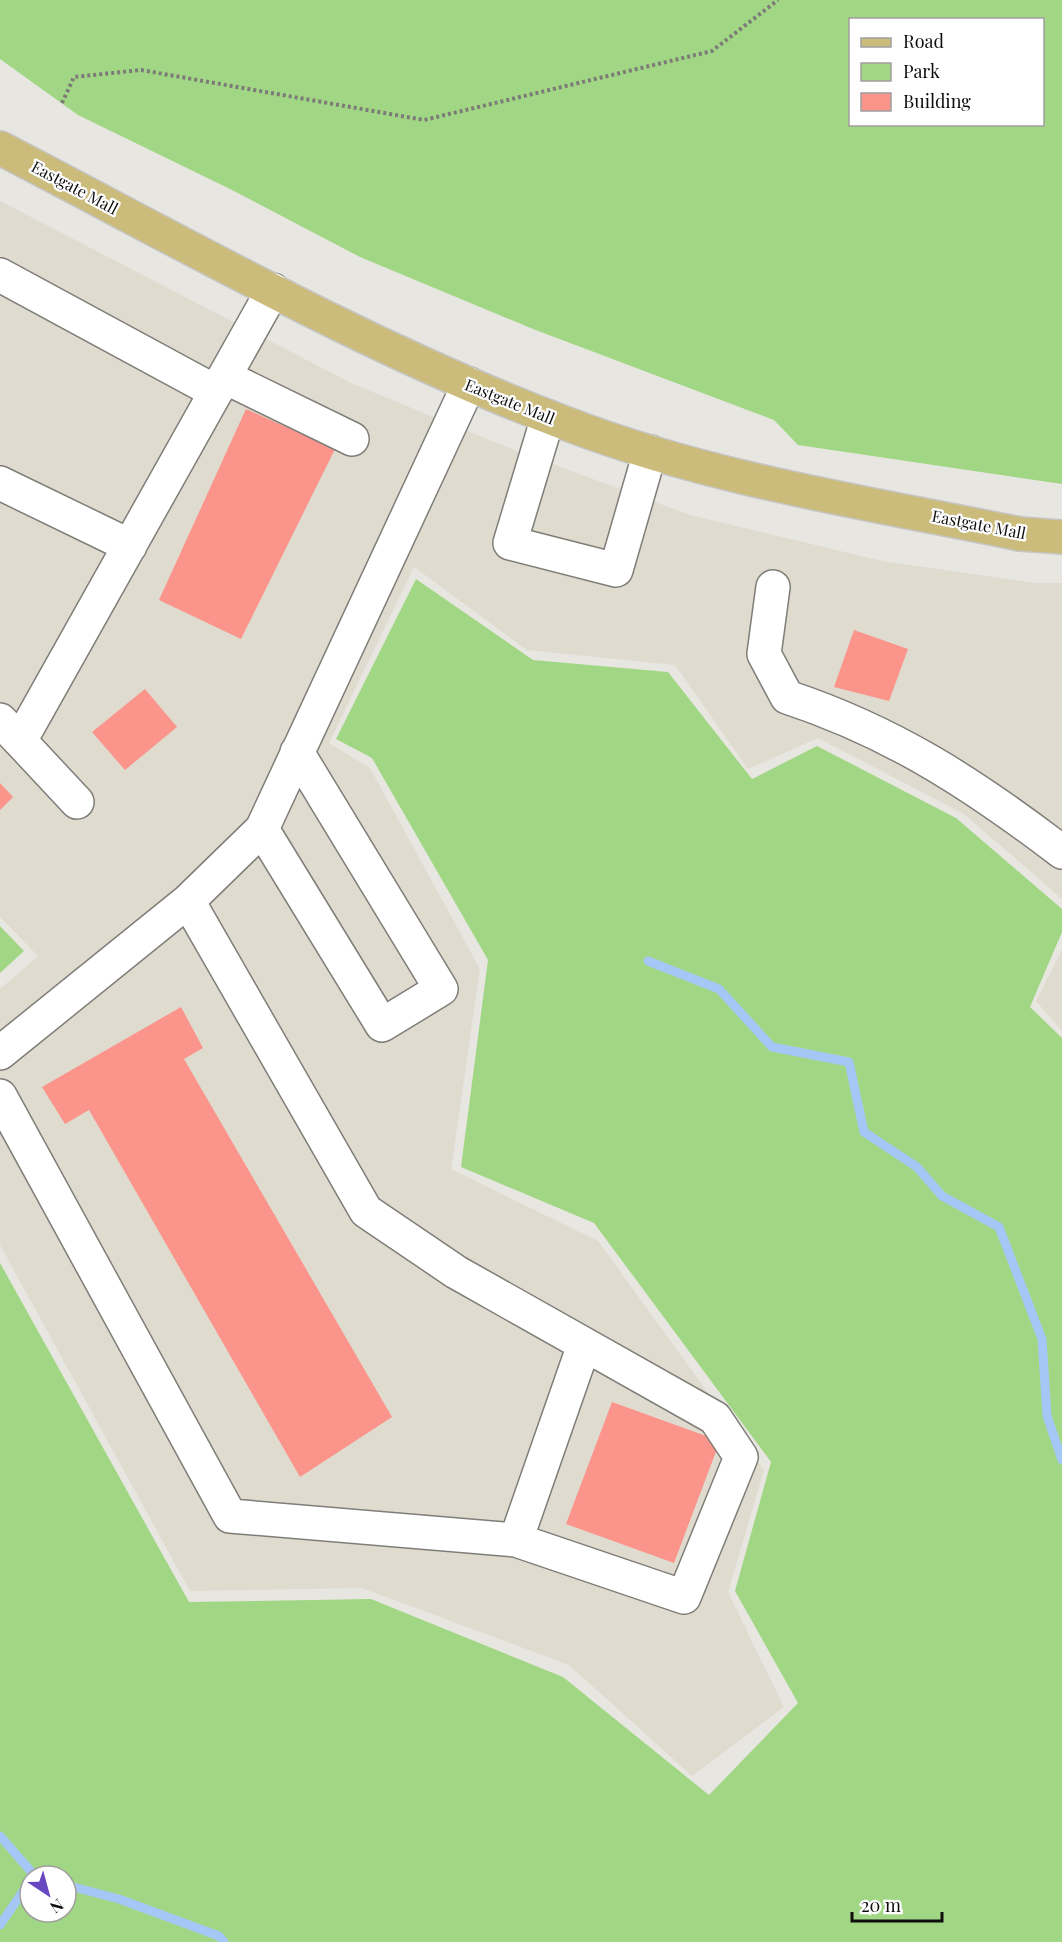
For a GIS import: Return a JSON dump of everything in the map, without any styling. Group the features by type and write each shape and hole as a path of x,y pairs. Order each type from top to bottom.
{"main road":[{"name":"Eastgate Mall","path":"0,148 394,353 548,417 696,467 1020,534 1062,537"}],"lane":[{"path":"0,275 220,384 352,439"},
{"path":"77,802 10,731 130,546 273,290"},
{"path":"0,1053 188,901 262,829 469,384"},
{"path":"548,417 510,543 616,570 650,452"},
{"path":"0,483 130,546"},
{"path":"772,587 764,654 787,697 838,714 911,749 1002,807 1062,852"},
{"path":"262,829 382,1025 441,988 297,752"},
{"path":"0,1096 230,1516 516,1540 684,1597 741,1456 715,1418 456,1272 366,1210 188,901"},
{"path":"516,1540 584,1345"}],"path":[{"path":"62,103 74,77 141,70 424,120 712,51 777,0"}],"shaded area":[{"path":"0,201 353,384 512,449 690,515 882,561 1035,583 1062,583 1062,899 964,814 818,738 748,769 675,665 527,650 414,567 329,743 370,768 480,969 451,1169 598,1241 764,1470 728,1592 784,1707 692,1776 569,1665 362,1588 190,1591 0,1245 0,989 38,956 0,917"},
{"path":"1062,950 1062,1031 1036,1001"}],"green space":[{"path":"0,0 1062,0 1062,484 798,445 774,420 533,329 360,257 232,190 78,115 0,59"},
{"path":"416,579 533,660 668,672 752,779 817,746 956,818 1062,909 1062,932 1030,1007 1062,1038 1062,1942 0,1942 0,1263 189,1602 371,1599 563,1677 709,1795 798,1703 735,1591 771,1462 594,1223 461,1167 488,960 372,758 336,739"},
{"path":"0,926 24,951 0,973"}],"building":[{"path":"246,409 335,449 241,639 159,600"},
{"path":"854,630 908,649 889,701 834,687"},
{"path":"145,689 177,727 125,770 92,732"},
{"path":"0,783 13,797 0,810"},
{"path":"181,1007 203,1048 184,1059 392,1417 300,1477 89,1110 65,1124 42,1087"},
{"path":"612,1402 720,1441 674,1563 566,1524"}],"waterway":[{"path":"648,961 719,989 772,1047 849,1062 864,1132 917,1167 942,1196 999,1227 1042,1339 1047,1416 1062,1460"},
{"path":"0,1836 24,1864"},
{"path":"78,1888 119,1899 219,1936 224,1942"},
{"path":"0,1925 18,1899"}]}
